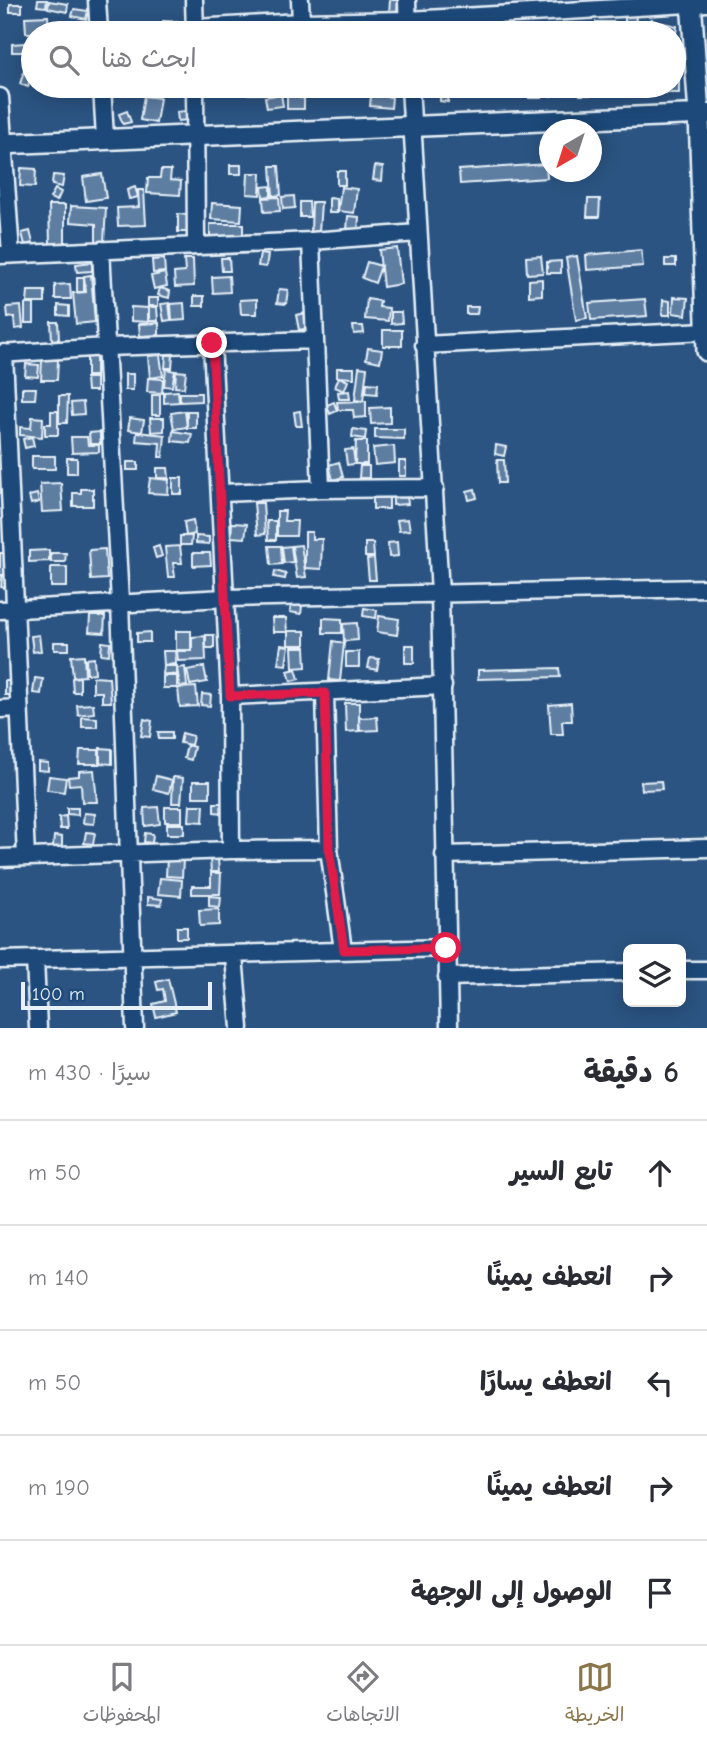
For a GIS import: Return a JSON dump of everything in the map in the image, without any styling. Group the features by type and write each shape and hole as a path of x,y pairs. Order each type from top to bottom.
{"street":[{"path":"97,0 98,21"},
{"path":"194,0 195,21"},
{"path":"300,0 301,21"},
{"path":"407,0 408,21"},
{"path":"477,21 696,2 703,114 707,351"},
{"path":"0,97 6,254 311,241 418,233"},
{"path":"103,98 105,138"},
{"path":"195,98 196,245"},
{"path":"411,98 440,593 449,1028"},
{"path":"2,144 703,114"},
{"path":"311,241 321,489"},
{"path":"101,250 120,602 135,1028"},
{"path":"424,345 706,331"},
{"path":"26,858 19,708 8,609 2,353 315,340"},
{"path":"212,343 230,696 230,850"},
{"path":"221,493 435,488"},
{"path":"8,609 225,598 707,589"},
{"path":"230,696 443,686"},
{"path":"325,693 329,849 344,950"},
{"path":"0,709 19,708"},
{"path":"444,855 707,848"},
{"path":"0,858 329,849"},
{"path":"0,960 234,956 446,948"},
{"path":"234,956 240,1028"},
{"path":"35,959 38,1028"},
{"path":"686,970 707,970"},
{"path":"447,976 623,972"}],"building":[{"path":"38,0 47,0 46,7 37,6"},
{"path":"390,0 398,0 397,13 389,13"},
{"path":"49,1 68,4 67,12 48,8"},
{"path":"10,4 22,4 22,12 10,12"},
{"path":"74,9 88,11 86,19 72,16"},
{"path":"625,11 636,12 636,21 625,21"},
{"path":"48,16 48,21 25,21 25,17"},
{"path":"21,43 21,52 12,52 12,44"},
{"path":"144,98 160,98 156,123 140,120"},
{"path":"265,98 282,98 283,106 267,108"},
{"path":"287,98 304,98 304,109 287,109"},
{"path":"371,98 392,98 391,108 370,106"},
{"path":"196,110 197,119 178,121 177,112"},
{"path":"127,111 131,122 123,124 119,114"},
{"path":"539,164 539,179 460,184 459,170"},
{"path":"230,165 241,165 241,174 230,174"},
{"path":"271,166 279,166 281,195 273,196"},
{"path":"375,166 383,167 382,181 373,180"},
{"path":"21,168 36,169 35,187 20,186"},
{"path":"161,170 171,170 170,180 181,181 180,195 147,193 148,178 160,178"},
{"path":"337,171 345,171 345,185 337,185"},
{"path":"248,173 261,173 260,195 247,194"},
{"path":"102,174 106,198 86,201 83,177"},
{"path":"53,175 64,176 62,187 52,185"},
{"path":"271,186 271,196 263,197 262,187"},
{"path":"135,187 138,197 129,199 127,190"},
{"path":"341,187 357,189 354,213 338,211"},
{"path":"55,189 61,192 57,201 50,198"},
{"path":"138,190 144,190 146,225 118,226 117,208 139,207"},
{"path":"294,196 295,208 283,209 282,197"},
{"path":"279,197 280,211 264,212 263,198"},
{"path":"329,198 337,199 337,213 329,213"},
{"path":"588,199 600,199 599,217 587,217"},
{"path":"300,202 309,202 310,217 300,217"},
{"path":"312,202 321,202 319,232 311,232"},
{"path":"212,203 242,205 241,221 211,219"},
{"path":"49,205 65,205 65,243 50,244"},
{"path":"71,206 106,208 104,242 96,241 96,224 70,222"},
{"path":"178,214 188,215 187,232 178,232"},
{"path":"348,216 359,217 358,231 347,230"},
{"path":"210,224 243,224 243,236 210,237"},
{"path":"30,231 33,243 25,245 22,233"},
{"path":"397,248 401,284 383,287 379,250"},
{"path":"641,250 643,266 587,270 586,255"},
{"path":"260,254 268,255 266,267 258,266"},
{"path":"541,256 543,273 527,274 526,257"},
{"path":"577,256 587,318 576,320 566,258"},
{"path":"221,258 229,258 230,271 222,271"},
{"path":"164,259 165,272 153,273 152,260"},
{"path":"184,259 193,259 194,286 175,287 174,273 185,272"},
{"path":"665,259 676,259 676,266 665,266"},
{"path":"561,261 561,273 547,273 547,262"},
{"path":"92,262 92,271 77,272 76,264"},
{"path":"367,262 381,266 375,283 362,278"},
{"path":"165,273 167,286 154,289 151,276"},
{"path":"91,275 95,322 76,324 73,293 86,292 84,276"},
{"path":"229,276 230,292 213,293 212,277"},
{"path":"77,277 84,277 84,292 77,292"},
{"path":"542,279 542,295 529,296 529,280"},
{"path":"70,284 71,299 55,299 55,285"},
{"path":"160,288 170,291 169,298 158,295"},
{"path":"279,289 288,290 286,304 277,303"},
{"path":"28,291 45,291 45,303 27,303"},
{"path":"194,296 204,296 204,306 194,306"},
{"path":"674,297 688,298 686,315 673,313"},
{"path":"148,298 158,298 158,306 148,306"},
{"path":"257,299 257,314 241,314 240,300"},
{"path":"367,299 380,301 379,307 389,308 388,321 365,319"},
{"path":"645,299 647,316 591,320 589,303"},
{"path":"663,300 670,301 670,315 662,315"},
{"path":"169,303 171,320 164,321 161,304"},
{"path":"184,303 185,320 172,321 171,304"},
{"path":"25,304 34,304 34,323 25,323"},
{"path":"58,305 69,306 69,316 58,315"},
{"path":"21,306 23,328 15,329 14,317 8,318 7,307"},
{"path":"131,307 148,308 148,322 131,321"},
{"path":"149,307 157,307 158,321 149,321"},
{"path":"466,307 478,307 477,314 466,314"},
{"path":"391,312 401,312 402,323 391,324"},
{"path":"306,313 309,328 299,330 296,315"},
{"path":"51,322 58,322 59,339 52,340"},
{"path":"159,323 159,335 140,336 139,324"},
{"path":"353,326 363,326 364,333 354,334"},
{"path":"383,330 402,330 402,346 383,346"},
{"path":"368,348 382,350 380,362 366,359"},
{"path":"160,355 163,376 150,378 148,356"},
{"path":"166,355 173,355 172,368 165,368"},
{"path":"87,357 96,357 96,376 87,376"},
{"path":"42,360 58,360 57,380 41,380"},
{"path":"26,364 39,365 38,377 25,376"},
{"path":"359,367 367,368 363,401 355,400"},
{"path":"337,368 354,368 354,378 337,377"},
{"path":"166,369 175,371 172,387 164,386"},
{"path":"176,371 186,372 184,388 175,387"},
{"path":"125,374 133,374 133,390 125,390"},
{"path":"339,377 348,381 344,391 335,387"},
{"path":"86,378 96,378 96,391 87,391"},
{"path":"148,378 163,379 162,393 147,392"},
{"path":"367,383 378,384 377,394 366,393"},
{"path":"22,388 36,388 35,399 22,399"},
{"path":"178,391 179,402 164,403 164,392"},
{"path":"349,391 350,399 339,399 338,392"},
{"path":"180,393 201,393 201,401 180,402"},
{"path":"152,395 160,395 160,415 152,415"},
{"path":"59,396 68,396 67,423 59,423"},
{"path":"366,401 366,417 354,418 353,410 338,410 337,402"},
{"path":"83,402 84,414 72,415 71,403"},
{"path":"334,402 337,411 330,414 327,405"},
{"path":"390,407 390,423 371,424 370,408"},
{"path":"51,411 58,411 58,435 45,435 45,424 51,424"},
{"path":"185,411 187,427 174,429 171,413"},
{"path":"187,411 196,411 196,428 187,428"},
{"path":"300,411 302,426 296,426 294,412"},
{"path":"32,417 43,418 42,437 20,435 20,427 31,428"},
{"path":"130,418 144,420 142,432 128,430"},
{"path":"150,418 164,418 164,431 151,432"},
{"path":"353,429 366,431 365,439 352,437"},
{"path":"375,429 404,429 404,439 375,438"},
{"path":"173,431 192,434 190,443 172,441"},
{"path":"100,432 100,444 90,444 89,433"},
{"path":"137,432 165,435 163,457 159,457 160,443 136,441"},
{"path":"32,437 34,446 25,448 23,439"},
{"path":"71,437 87,437 88,445 99,445 99,452 72,453"},
{"path":"356,441 367,441 367,464 355,464"},
{"path":"496,445 506,447 504,456 495,454"},
{"path":"394,446 395,463 375,465 373,448"},
{"path":"353,449 355,464 347,465 345,450"},
{"path":"32,456 55,456 55,469 32,469"},
{"path":"67,458 77,458 77,473 67,473"},
{"path":"497,460 504,460 505,483 498,483"},
{"path":"399,461 406,461 406,476 399,476"},
{"path":"127,462 138,462 138,470 127,470"},
{"path":"339,462 343,477 333,480 329,465"},
{"path":"360,466 369,466 369,478 359,478"},
{"path":"157,468 168,468 169,478 157,478"},
{"path":"150,478 169,480 168,494 148,493"},
{"path":"173,478 182,478 182,494 173,494"},
{"path":"61,483 63,511 42,512 40,484"},
{"path":"81,489 93,489 93,506 73,506 73,493 81,493"},
{"path":"475,489 477,498 469,500 467,491"},
{"path":"373,493 389,493 389,509 373,509"},
{"path":"37,494 39,502 31,504 29,496"},
{"path":"407,495 408,504 393,505 393,496"},
{"path":"254,503 263,503 265,534 257,535"},
{"path":"277,511 285,511 284,521 297,521 296,536 277,536"},
{"path":"408,519 410,530 399,531 397,520"},
{"path":"193,520 195,534 186,536 184,522"},
{"path":"267,521 276,521 276,540 268,540"},
{"path":"232,523 247,524 245,538 231,537"},
{"path":"305,532 312,532 312,539 322,539 321,569 305,568"},
{"path":"180,536 192,536 191,545 180,545"},
{"path":"196,536 209,537 209,544 196,543"},
{"path":"397,542 398,556 389,557 388,543"},
{"path":"365,543 373,543 374,557 365,557"},
{"path":"301,545 306,577 297,578 292,546"},
{"path":"159,546 162,556 156,558 153,548"},
{"path":"180,546 182,563 173,563 175,577 168,577 165,547"},
{"path":"269,546 281,546 282,564 271,565"},
{"path":"291,546 293,562 284,563 282,547"},
{"path":"105,549 107,579 91,580 89,550"},
{"path":"49,550 49,561 29,562 29,551"},
{"path":"0,553 9,553 9,575 0,575"},
{"path":"51,553 66,553 65,562 51,562"},
{"path":"193,553 210,553 211,565 193,566"},
{"path":"374,558 376,580 369,580 367,559"},
{"path":"51,567 67,567 67,587 51,587"},
{"path":"275,571 286,574 285,579 274,577"},
{"path":"2,576 11,577 9,589 1,587"},
{"path":"291,604 302,606 301,614 290,612"},
{"path":"364,608 377,610 376,618 363,616"},
{"path":"90,616 105,616 104,633 89,632"},
{"path":"379,616 399,619 397,635 377,632"},
{"path":"272,618 286,618 287,632 273,632"},
{"path":"323,618 342,619 342,633 323,633"},
{"path":"357,623 358,640 344,641 343,624"},
{"path":"176,631 191,631 191,650 176,650"},
{"path":"288,631 305,631 305,645 288,645"},
{"path":"150,632 150,642 137,642 137,633"},
{"path":"39,635 41,651 33,652 31,636"},
{"path":"206,635 214,635 214,648 206,648"},
{"path":"205,636 206,660 178,661 177,651 192,651 192,637"},
{"path":"333,641 344,643 340,681 329,680"},
{"path":"54,642 69,642 69,650 54,650"},
{"path":"102,642 110,643 109,655 101,654"},
{"path":"281,645 289,646 286,665 278,664"},
{"path":"405,645 414,645 414,663 405,663"},
{"path":"292,647 305,647 306,667 293,668"},
{"path":"163,651 175,651 176,664 164,665"},
{"path":"346,652 359,652 359,667 346,667"},
{"path":"84,655 85,676 73,677 71,656"},
{"path":"94,658 95,673 87,674 86,659"},
{"path":"370,658 379,659 377,670 368,668"},
{"path":"164,666 177,666 177,675 163,674"},
{"path":"185,667 187,686 180,687 177,668"},
{"path":"204,667 207,682 190,685 187,670"},
{"path":"559,668 560,677 478,679 478,670"},
{"path":"296,669 299,679 291,681 288,671"},
{"path":"163,676 177,676 177,688 163,688"},
{"path":"80,677 80,692 73,692 72,678"},
{"path":"93,677 109,678 111,702 102,702 102,692 93,692"},
{"path":"35,678 43,679 41,694 33,693"},
{"path":"5,681 15,681 15,695 5,695"},
{"path":"196,687 198,706 180,707 178,688"},
{"path":"202,694 211,695 210,706 201,705"},
{"path":"345,703 359,703 359,731 346,732"},
{"path":"571,703 572,721 562,721 563,734 551,734 549,705"},
{"path":"93,704 94,713 78,715 77,705"},
{"path":"82,717 97,718 97,727 82,727"},
{"path":"377,717 378,730 360,731 359,718"},
{"path":"144,719 152,721 150,737 141,736"},
{"path":"158,732 172,732 172,739 159,739"},
{"path":"182,733 193,736 191,745 180,743"},
{"path":"187,745 194,747 191,760 184,758"},
{"path":"100,748 112,749 112,764 100,763"},
{"path":"80,750 99,750 99,764 79,764"},
{"path":"38,762 48,763 48,771 38,770"},
{"path":"94,770 97,802 82,802 81,784 69,785 68,777 79,776 79,771"},
{"path":"49,776 66,778 64,792 47,790"},
{"path":"156,776 172,780 169,793 153,789"},
{"path":"173,777 183,778 181,803 172,803"},
{"path":"193,781 210,781 210,797 193,797"},
{"path":"661,781 662,789 642,790 641,782"},
{"path":"214,803 223,803 223,813 214,812"},
{"path":"190,805 204,805 203,822 189,821"},
{"path":"158,807 160,824 145,826 144,808"},
{"path":"165,807 182,807 182,822 165,822"},
{"path":"67,808 78,808 78,815 67,814"},
{"path":"84,813 95,814 94,824 83,823"},
{"path":"66,816 67,829 60,829 59,817"},
{"path":"167,824 184,824 184,834 167,834"},
{"path":"86,832 95,833 93,844 84,843"},
{"path":"145,833 153,834 152,843 144,842"},
{"path":"54,836 62,837 62,848 53,847"},
{"path":"167,858 183,860 182,877 166,876"},
{"path":"210,859 218,859 219,872 211,872"},
{"path":"211,873 221,873 220,894 192,894 192,886 211,886"},
{"path":"160,878 182,880 181,896 158,894"},
{"path":"209,896 221,897 220,907 209,906"},
{"path":"148,897 162,899 161,905 148,904"},
{"path":"219,909 219,925 200,926 199,910"},
{"path":"177,927 187,927 187,938 177,938"},
{"path":"168,979 176,1012 156,1017 153,1004 165,1001 163,989 158,990 156,982"}],"route":[{"path":"212,343 230,696 325,693 329,849 344,950 446,948"}]}
